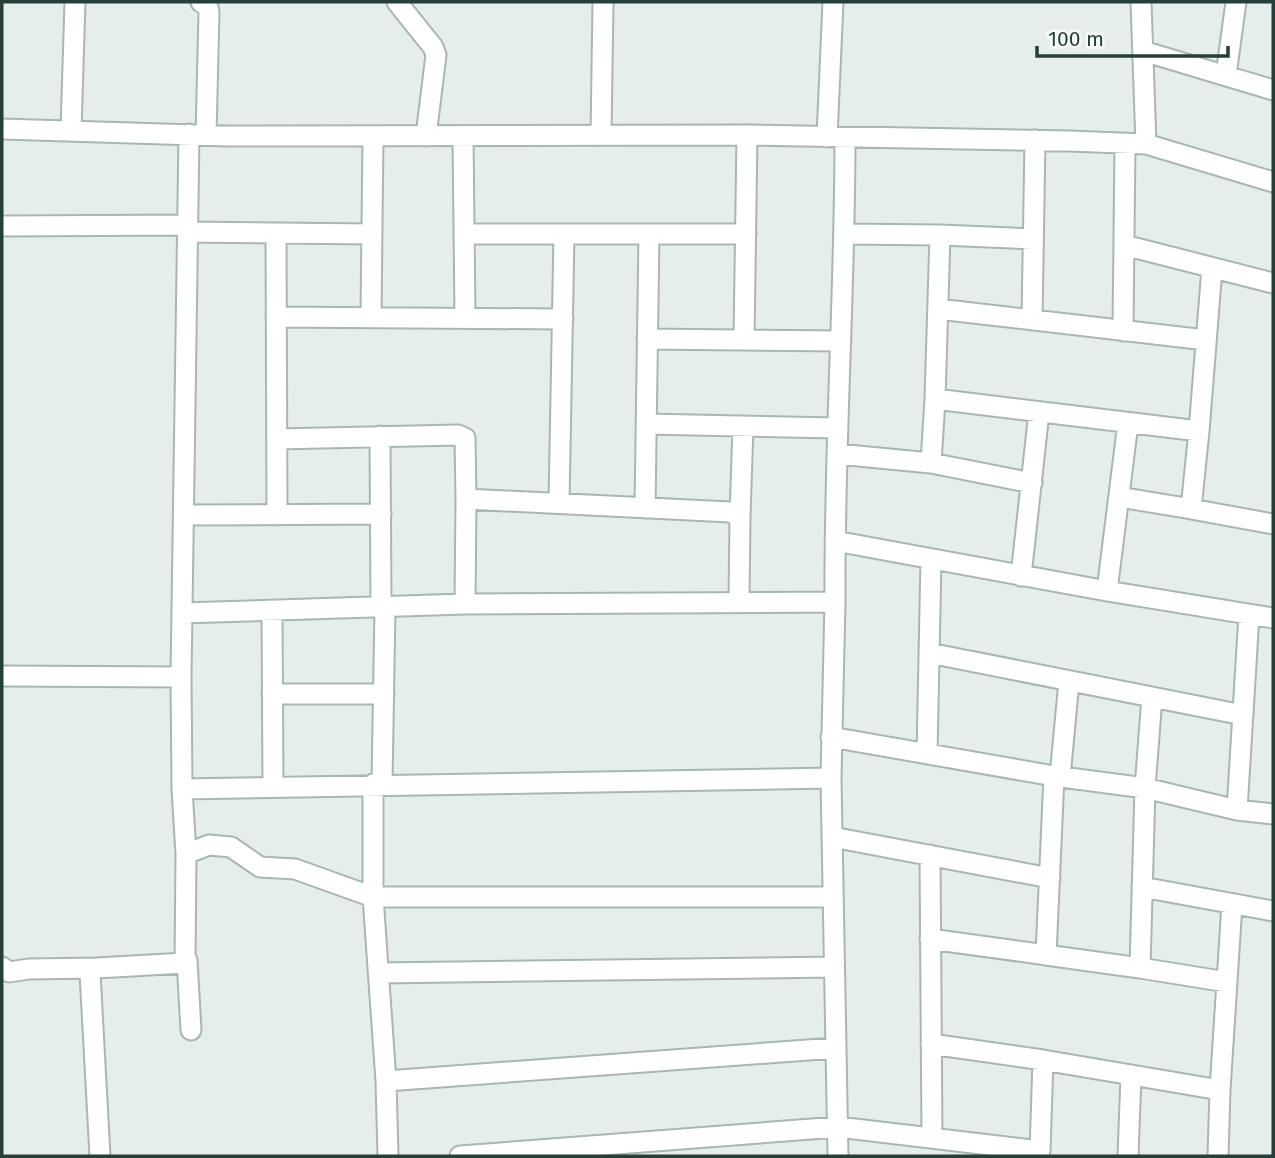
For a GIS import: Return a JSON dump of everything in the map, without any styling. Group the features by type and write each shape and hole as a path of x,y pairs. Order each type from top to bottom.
{"street":[{"path":"71,130 75,2"},
{"path":"191,1030 182,789 181,677 188,229 209,12 208,7 201,2"},
{"path":"397,2 433,47 436,55 426,136"},
{"path":"601,135 603,2"},
{"path":"834,2 836,138 845,234 831,737 838,1156"},
{"path":"1141,2 1146,144"},
{"path":"1226,75 1236,2"},
{"path":"1143,51 1273,90"},
{"path":"2,129 198,135 747,135 1146,144 1273,182"},
{"path":"744,340 747,135"},
{"path":"372,317 373,136"},
{"path":"463,136 465,317"},
{"path":"1032,320 1035,140"},
{"path":"1123,331 1125,144"},
{"path":"2,226 372,234"},
{"path":"276,233 277,515"},
{"path":"464,234 746,234"},
{"path":"559,503 564,234"},
{"path":"645,508 649,234"},
{"path":"845,234 1033,239"},
{"path":"931,463 940,235"},
{"path":"1124,245 1273,283"},
{"path":"1192,509 1212,268"},
{"path":"938,309 1206,340"},
{"path":"276,317 563,318"},
{"path":"647,339 841,341"},
{"path":"935,399 1199,431"},
{"path":"1021,576 1039,412"},
{"path":"1107,591 1128,423"},
{"path":"646,424 838,428"},
{"path":"738,602 743,426"},
{"path":"276,439 458,435 465,438 465,604"},
{"path":"380,436 384,694 373,897 380,1026 386,1081 388,1156"},
{"path":"837,454 931,463 1032,483"},
{"path":"1119,497 1273,524"},
{"path":"466,499 730,512 740,517"},
{"path":"184,515 381,514"},
{"path":"835,541 1021,576 1273,618"},
{"path":"927,754 931,559"},
{"path":"182,613 465,604 835,602"},
{"path":"272,611 273,786"},
{"path":"1237,810 1249,615"},
{"path":"929,653 1243,715"},
{"path":"2,676 181,677"},
{"path":"1047,955 1057,776 1069,681"},
{"path":"272,694 384,694"},
{"path":"1140,968 1145,788 1152,696"},
{"path":"831,737 1057,776 1145,788 1237,810 1273,814"},
{"path":"182,789 831,778"},
{"path":"832,837 1050,877"},
{"path":"186,854 209,845 231,847 260,867 295,869 373,897 833,897"},
{"path":"930,855 932,1138"},
{"path":"1142,887 1273,911"},
{"path":"1218,1156 1232,904"},
{"path":"930,939 1227,982"},
{"path":"2,967 9,972 29,969 181,965 187,960"},
{"path":"379,973 834,967"},
{"path":"96,968 89,977 100,1156"},
{"path":"932,1044 1220,1090"},
{"path":"386,1081 835,1048"},
{"path":"460,1156 838,1127 1040,1154 1043,1060"},
{"path":"1128,1156 1130,1076"}]}
